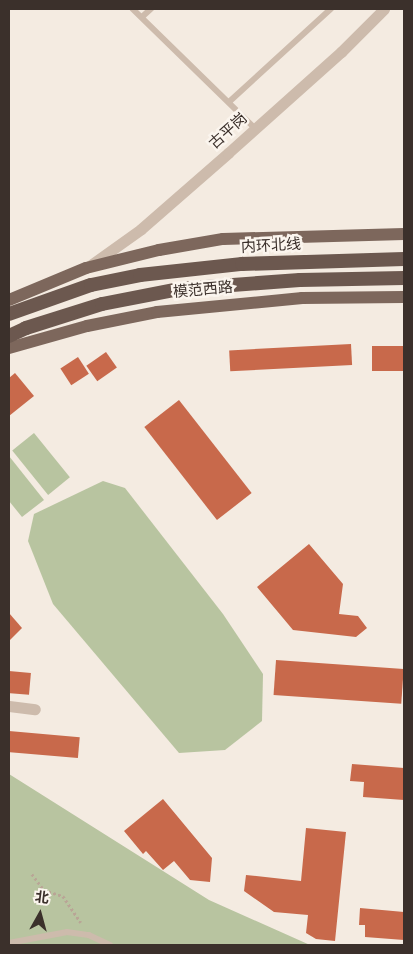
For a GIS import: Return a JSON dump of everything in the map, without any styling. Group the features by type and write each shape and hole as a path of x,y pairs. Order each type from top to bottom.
{"highway":[{"name":"内环北线","path":"9,314 91,285 140,275 242,264 404,259"},
{"path":"9,336 102,304 179,289 300,280 404,278"}],"main road":[{"path":"9,300 86,268 159,250 224,239 404,234"},
{"name":"模范西路","path":"9,348 87,326 157,312 302,298 404,297"}],"street":[{"name":"古平岗","path":"86,268 141,229 256,129 341,52 384,9"},
{"path":"9,706 34,709"}],"lane":[{"path":"133,9 256,129"},
{"path":"142,17 151,9"},
{"path":"229,102 330,9"},
{"path":"9,943 67,932 89,935 110,945"}],"path":[{"path":"32,874 44,890 63,896 89,935"}],"green space":[{"path":"34,433 70,477 48,495 12,451"},
{"path":"9,456 44,500 22,517 9,501"},
{"path":"103,481 125,488 223,614 263,674 262,721 225,750 179,753 53,604 28,541 34,514"},
{"path":"9,774 209,900 310,945 9,945"}],"building":[{"path":"351,344 352,365 230,371 229,350"},
{"path":"372,346 404,346 404,371 372,371"},
{"path":"106,352 117,368 97,381 86,366"},
{"path":"78,357 89,374 71,385 60,368"},
{"path":"15,373 34,396 9,416 9,378"},
{"path":"179,400 252,493 217,520 144,427"},
{"path":"309,544 343,584 339,614 358,616 367,628 356,637 293,630 257,587"},
{"path":"9,613 22,628 9,641"},
{"path":"276,660 404,669 401,704 274,695"},
{"path":"9,671 31,673 29,695 9,693"},
{"path":"9,731 80,737 78,758 9,752"},
{"path":"352,764 404,768 404,800 363,797 364,782 350,781"},
{"path":"163,799 212,858 210,882 190,880 174,861 163,870 146,851 143,854 124,831"},
{"path":"306,828 346,832 335,941 316,939 306,933 308,915 274,912 244,891 246,875 301,881"},
{"path":"360,908 404,912 404,940 365,937 365,925 359,925"}]}
